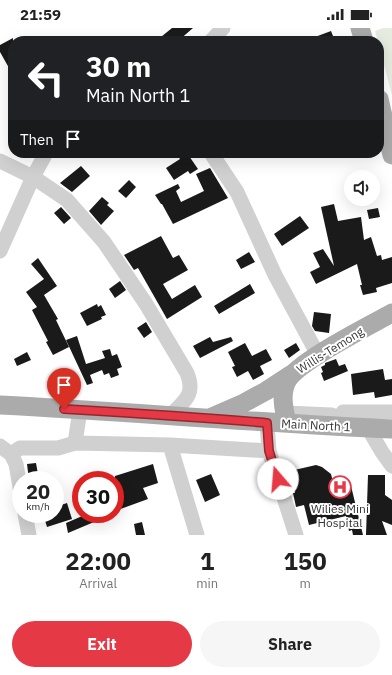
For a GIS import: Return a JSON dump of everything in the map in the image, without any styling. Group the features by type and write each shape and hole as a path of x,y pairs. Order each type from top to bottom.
{"main road":[{"path":"384,121 392,155"},
{"name":"Willis-Temong","path":"286,418 283,395 286,382 293,373 318,355 392,313"},
{"path":"211,418 266,391 293,373"},
{"name":"Main North 1","path":"0,404 267,423 286,418 337,421 368,428 392,429"}],"street":[{"path":"216,36 223,28"},
{"path":"0,251 33,177 43,158"},
{"path":"214,158 237,192 275,275 318,355"},
{"path":"0,161 33,177 67,200 104,242 146,304 191,382 190,393 170,416"},
{"path":"75,443 80,410"},
{"path":"337,421 343,412 392,412"},
{"path":"267,423 269,451 296,535"},
{"path":"368,428 392,466"},
{"path":"5,450 20,448 58,448 75,443 170,445 269,451"},
{"path":"170,445 197,535"},
{"path":"5,450 16,464 17,471"},
{"path":"27,523 29,535"}],"shaded area":[{"path":"383,28 392,28 392,95 384,65 384,36 376,36 375,31"}],"building":[{"path":"172,28 193,28 184,36 162,36"},
{"path":"331,31 333,36 318,36"},
{"path":"8,41 8,66 0,52 0,45"},
{"path":"179,158 190,158 198,169 190,174 188,171 174,180 166,168"},
{"path":"81,166 90,176 72,192 60,183"},
{"path":"210,168 228,198 173,224 162,204 155,195 178,184 180,188 176,191 181,202 204,191 196,174"},
{"path":"129,180 136,187 126,198 118,191"},
{"path":"102,197 109,203 107,205 114,211 101,225 89,211"},
{"path":"334,204 338,221 361,217 364,240 371,237 377,256 381,255 382,260 392,257 392,283 376,288 377,292 363,295 357,264 316,284 310,272 320,267 313,253 323,249 334,266 321,207"},
{"path":"61,207 71,218 64,224 54,213"},
{"path":"378,208 380,217 369,219 367,210"},
{"path":"300,216 309,228 282,246 274,234"},
{"path":"161,236 173,258 179,255 188,270 163,284 172,299 195,285 202,297 167,319 138,268 134,270 124,255"},
{"path":"249,252 255,262 241,269 236,260"},
{"path":"38,258 57,286 44,295 58,319 56,320 69,347 53,355 46,342 48,341 32,310 37,307 26,292 44,279 31,264"},
{"path":"120,281 126,290 115,298 109,289"},
{"path":"250,284 255,293 219,314 214,306"},
{"path":"97,304 98,307 101,305 106,315 101,317 102,319 87,326 80,313"},
{"path":"314,312 331,314 329,333 315,331 312,326"},
{"path":"146,322 152,332 144,338 137,328"},
{"path":"77,336 86,364 105,358 102,351 110,349 112,356 117,354 122,367 117,369 119,375 111,378 109,373 104,375 102,370 90,375 93,383 87,385 66,340"},
{"path":"210,337 213,342 231,337 233,341 200,358 193,346"},
{"path":"245,343 252,356 266,349 272,360 260,366 264,374 253,380 248,371 237,377 232,367 235,366 228,352"},
{"path":"296,343 300,350 289,358 284,350"},
{"path":"27,352 31,360 17,366 14,359"},
{"path":"336,359 339,366 345,364 348,371 324,381 321,373 323,372 321,367 325,365 325,363"},
{"path":"383,369 385,380 392,379 392,395 375,398 374,392 353,395 351,374"},
{"path":"36,463 37,471 28,471 27,464"},
{"path":"153,464 158,483 143,488 148,499 124,508 124,473"},
{"path":"316,465 322,467 331,474 335,490 351,486 363,535 353,535 352,530 349,531 346,516 309,525 304,505 296,507 293,493 295,493 290,471"},
{"path":"211,474 220,495 205,502 196,480"},
{"path":"368,475 385,475 385,495 392,500 392,525 382,521 387,535 366,535"},
{"path":"67,503 72,519 64,522 64,504"},
{"path":"72,520 72,523 92,523 68,533 66,523"},
{"path":"142,522 145,535 136,535 134,524"},
{"path":"46,523 60,523 47,527"}],"place":[{"name":"Wilies Mini Hospital","path":"340,487"}],"route":[{"path":"64,409 267,423 269,451 278,479"}]}
